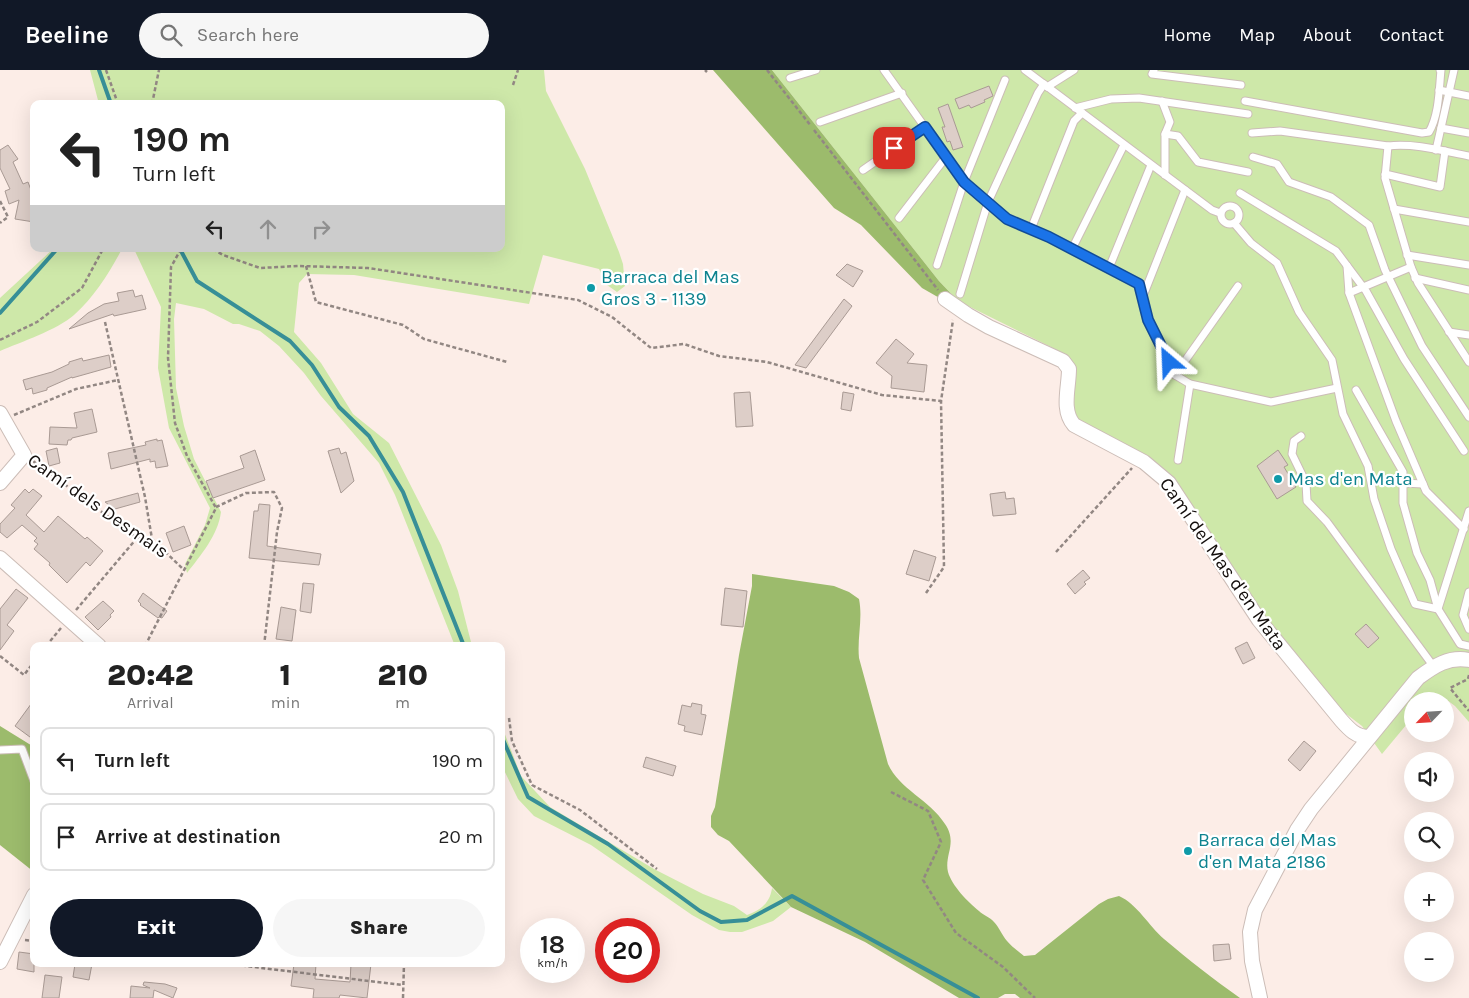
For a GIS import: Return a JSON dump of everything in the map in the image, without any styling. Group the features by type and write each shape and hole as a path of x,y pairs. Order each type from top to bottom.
{"street":[{"name":"Camí del Mas d'en Mata","path":"953,299 989,327 1063,361 1069,369 1066,404 1068,419 1074,426 1139,460 1158,472 1170,483 1259,620 1352,732 1361,737 1369,737"},
{"name":"Camí dels Desmais","path":"2,416 24,455"},
{"path":"0,483 24,455"},
{"path":"0,558 94,642"},
{"path":"1260,998 1252,961 1250,932 1255,910 1297,830 1311,809 1418,678 1449,660 1469,660"},
{"path":"0,962 30,903"}],"lane":[{"path":"790,78 816,70"},
{"path":"884,70 964,182 1007,219 1072,249 1139,284 1148,320 1176,375 1190,384 1271,402 1337,388"},
{"path":"1025,70 1212,210 1220,213 1220,216 1229,224 1236,226 1252,243 1277,263 1299,312 1332,360 1343,414 1368,466 1374,499 1391,549 1415,604 1438,609"},
{"path":"953,299 988,202 1038,93 1046,86 1074,70"},
{"path":"1154,70 1152,74 1241,85"},
{"path":"1245,101 1422,133 1429,132 1439,90 1441,70"},
{"path":"1436,150 1454,70"},
{"path":"937,265 964,182 1005,80"},
{"path":"1439,90 1469,96"},
{"path":"820,122 902,93"},
{"path":"1075,108 1125,98 1248,114"},
{"path":"1162,102 1170,122 1165,134 1165,175"},
{"path":"1031,229 1074,121 1082,113"},
{"path":"863,170 925,127"},
{"path":"1441,128 1469,133"},
{"path":"1252,132 1280,131 1388,146 1398,145 1445,151 1469,156"},
{"path":"1165,134 1178,136 1198,162 1248,172"},
{"path":"1072,249 1124,145"},
{"path":"1388,146 1384,178 1410,267 1415,278 1469,362"},
{"path":"1385,174 1440,187 1445,151"},
{"path":"899,218 946,157"},
{"path":"1253,157 1277,164 1289,182 1331,197 1369,225 1387,276 1422,346 1469,417"},
{"path":"1109,268 1151,165"},
{"path":"1142,296 1185,190"},
{"path":"1240,193 1336,251 1363,287 1404,359 1464,451"},
{"path":"1220,213 1222,209 1230,205 1236,208 1239,216 1236,226"},
{"path":"1394,209 1469,222"},
{"path":"1407,254 1469,265"},
{"path":"1347,265 1349,294 1396,421 1426,491 1464,529"},
{"path":"1349,294 1410,267"},
{"path":"1415,278 1469,290"},
{"path":"1176,375 1238,286"},
{"path":"1449,332 1469,335"},
{"path":"1178,460 1190,384"},
{"path":"1356,390 1403,472 1404,503 1417,553 1430,580 1438,609 1460,644 1469,646"},
{"path":"1301,436 1294,441 1292,454 1306,483 1307,501 1326,522 1434,667"},
{"path":"1403,484 1423,484"},
{"path":"1438,609 1469,511"},
{"path":"1460,644 1469,630 1463,615 1469,592"},
{"path":"0,750 22,749 30,770"}],"path":[{"path":"106,70 117,100"},
{"path":"153,100 159,70"},
{"path":"513,85 518,70"},
{"path":"766,70 953,299 953,331 941,401 944,567 926,593"},
{"path":"0,201 8,217 0,224"},
{"path":"0,340 37,322 82,288 102,252"},
{"path":"179,252 170,267 168,358 175,423 188,456 216,508"},
{"path":"218,252 260,268 306,266 368,268 578,300 612,317 650,348 684,344 719,356 775,364 882,395 941,401"},
{"path":"306,266 316,302 403,325 424,338 507,362"},
{"path":"105,322 145,497 152,539"},
{"path":"2,416 76,389 118,380"},
{"name":"Camí dels Desmais","path":"24,455 137,538 152,539 184,570"},
{"path":"1056,552 1139,460"},
{"path":"147,642 216,508 246,493 274,492 282,508 277,532 264,642"},
{"path":"49,642 137,538"},
{"path":"0,656 24,675 30,667"},
{"path":"1469,675 1468,679 1450,688 1469,711"},
{"path":"509,718 512,741 532,785 580,810 657,869"},
{"path":"891,792 928,811 941,842 923,880 956,933 1003,967 1035,998"},
{"path":"254,967 402,985"},
{"path":"403,998 404,967"}],"green space":[{"path":"90,70 544,70 546,91 585,169 619,252 623,264 625,286 617,292 607,285 599,269 543,255 529,304 354,275 307,274 299,283 294,332 321,363 353,414 389,443 441,545 458,591 471,642 453,642 395,495 379,463 321,396 304,373 279,346 260,331 239,324 233,324 204,309 176,303 174,319 176,388 184,426 194,459 221,512 213,537 187,573 185,564 205,525 210,508 169,428 158,368 161,307 135,252 505,252 505,100 98,100"},
{"path":"713,70 772,70 939,281 958,301 943,300 922,288 861,225 834,208"},
{"path":"772,70 1469,70 1469,722 1454,705 1454,692 1404,692 1404,728 1382,754 1362,726 1337,707 1258,613 1165,470 1074,417 1071,401 1074,372 1072,361 1051,347 958,301 939,281"},
{"path":"50,252 120,252 101,284 74,315 49,331 0,351 0,298"},
{"path":"752,574 834,586 849,592 859,599 859,658 888,764 899,781 939,816 949,831 951,843 947,866 953,883 970,903 994,922 1005,939 1013,947 1024,956 1035,955 1099,904 1119,896 1132,904 1158,934 1240,998 1020,998 1015,994 1005,994 998,998 959,998 865,942 791,907 729,841 718,835 711,827 711,816 715,807 752,586"},
{"path":"0,726 30,745 30,869 0,845"},
{"path":"505,734 521,776 550,807 654,869 703,894 734,906 747,915 757,911 767,902 772,888 791,907 773,921 742,932 719,930 692,915 591,845 534,816 518,799 505,772"}],"building":[{"path":"989,86 993,96 971,108 969,105 959,109 955,99"},
{"path":"948,104 963,147 953,150 950,141 947,142 942,127 945,127 938,108"},
{"path":"8,145 18,159 13,162 23,184 28,182 30,187 30,221 15,219 19,200 9,204 5,191 10,189 0,168 0,150"},
{"path":"847,264 863,271 853,287 836,275"},
{"path":"133,290 135,297 142,295 146,309 114,316 113,314 69,329 88,313 104,304 119,301 117,293"},
{"path":"844,299 852,306 806,368 795,365"},
{"path":"896,339 914,354 907,363 927,365 924,392 891,388 892,376 876,363"},
{"path":"109,355 111,367 72,377 47,388 47,390 33,394 32,388 26,390 23,380 52,372 69,364 69,362 82,358 83,361"},
{"path":"750,392 753,426 736,427 734,393"},
{"path":"843,392 854,394 851,411 841,409"},
{"path":"92,409 97,432 72,438 68,440 67,445 49,444 50,427 77,428 74,413"},
{"path":"157,439 157,441 162,440 168,466 156,468 155,461 150,462 150,459 111,469 108,453 146,445 145,442"},
{"path":"57,448 60,463 49,466 46,451"},
{"path":"339,448 341,454 346,452 354,481 341,493 328,451"},
{"path":"255,450 265,480 213,498 206,481 244,468 240,456"},
{"name":"Mas d'en Mata","path":"1278,450 1288,465 1284,467 1296,487 1277,499 1257,466"},
{"path":"25,489 29,493 33,489 42,496 26,515 44,532 58,516 85,539 87,537 103,551 90,566 86,562 67,583 49,565 50,563 34,549 38,544 34,541 37,538 22,525 7,538 0,532 0,524 15,508 11,505"},
{"path":"1005,492 1006,499 1014,498 1016,514 993,516 990,494"},
{"path":"138,493 140,502 115,509 105,502"},
{"path":"259,504 270,505 267,546 321,554 319,565 249,558 254,511 258,511"},
{"path":"184,526 191,545 173,552 166,533"},
{"path":"914,550 936,557 929,581 906,574"},
{"path":"1083,570 1090,578 1084,582 1086,584 1075,594 1067,584"},
{"path":"303,583 314,584 311,613 300,611"},
{"path":"725,588 747,591 743,627 721,625"},
{"path":"16,589 28,598 7,625 14,631 0,650 0,609"},
{"path":"143,593 167,611 162,618 158,618 140,605 138,601"},
{"path":"103,601 114,611 110,615 111,617 98,630 85,617"},
{"path":"281,607 296,610 292,641 276,639"},
{"path":"1366,624 1379,638 1368,648 1355,634"},
{"path":"1247,642 1255,658 1243,664 1235,648"},
{"path":"692,703 702,705 701,714 706,715 702,735 684,731 685,726 678,724 682,705 691,707"},
{"path":"30,705 30,737 15,726"},
{"path":"1304,741 1316,751 1300,771 1288,760"},
{"path":"646,757 676,766 673,776 643,767"},
{"path":"1229,944 1231,959 1214,961 1213,945"},
{"path":"19,952 30,953 30,967 34,967 34,972 17,969"},
{"path":"75,967 91,967 89,980 73,977"},
{"path":"294,967 316,967 315,979 350,982 351,967 371,967 367,998 340,995 339,998 313,998 314,989 291,986"},
{"path":"45,975 62,977 59,998 42,998"},
{"path":"144,982 165,984 177,988 173,998 154,990 153,998 130,998 131,986 150,988 143,985"}],"waterway":[{"path":"99,70 110,100"},
{"path":"0,313 54,252"},
{"path":"182,252 197,281 290,341 312,365 339,407 369,436 403,492 462,642"},
{"path":"505,744 528,797 608,844 700,911 721,922 747,920 792,896 978,998"}],"place":[{"name":"Barraca del Mas Gros 3 - 1139","path":"591,288"},
{"name":"Mas d'en Mata","path":"1278,479"},
{"name":"Barraca del Mas d'en Mata 2186","path":"1188,851"}],"route":[{"path":"894,148 925,127 964,182 1007,219 1049,237 1139,284 1148,320 1169,362"}]}
